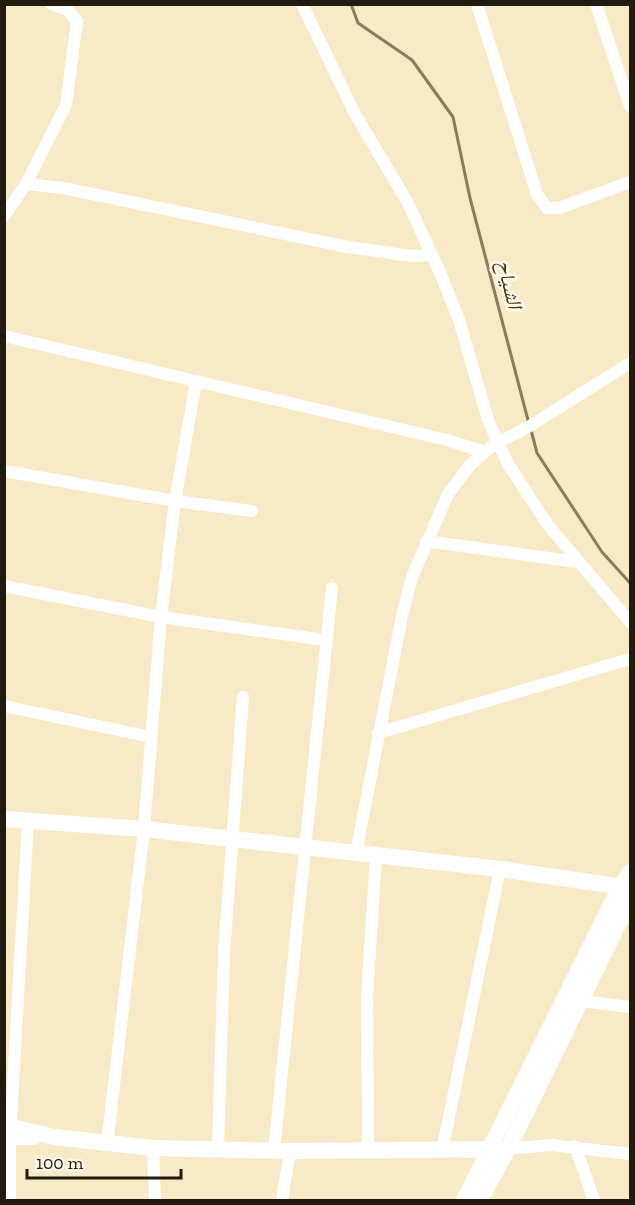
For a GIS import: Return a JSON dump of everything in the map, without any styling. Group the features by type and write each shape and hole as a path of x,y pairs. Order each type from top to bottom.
{"main road":[{"path":"4,819 144,829 233,841 627,882 464,1200"},
{"path":"480,1200 582,1001 630,900"},
{"path":"7,1131 107,1145 153,1148 282,1151 508,1149"},
{"path":"448,1151 462,1161 473,1182"}],"street":[{"path":"4,216 26,184 66,105 76,35 75,16 68,10 51,4"},
{"path":"302,4 354,112 408,203 459,320 478,390 498,443 520,484 577,562 630,622"},
{"path":"477,4 537,194 542,203 547,208 559,208 630,182"},
{"path":"596,4 630,106"},
{"path":"26,184 63,188 348,247 412,256 431,255"},
{"path":"4,336 447,440 485,452"},
{"path":"356,853 402,616 412,577 448,494 460,476 485,452 630,363"},
{"path":"107,1145 144,829 161,617 175,501 196,382"},
{"path":"4,471 175,501 252,511"},
{"path":"426,541 577,562"},
{"path":"4,586 161,617 325,640"},
{"path":"282,1200 282,1151 304,847 332,588"},
{"path":"378,733 630,659"},
{"path":"218,1149 224,953 243,697"},
{"path":"4,706 151,737"},
{"path":"10,1200 7,1131 9,1045 28,820"},
{"path":"368,1150 367,996 376,856"},
{"path":"448,1151 500,869"},
{"path":"582,1001 630,1007"},
{"path":"508,1149 550,1145 575,1146 630,1154"},
{"path":"575,1146 594,1200"},
{"path":"153,1148 155,1200"}],"waterway":[{"name":"الشياح","path":"351,4 358,23 412,60 453,117 470,198 529,424"},
{"name":"الشياح","path":"531,430 537,453 602,552 630,583"}]}
